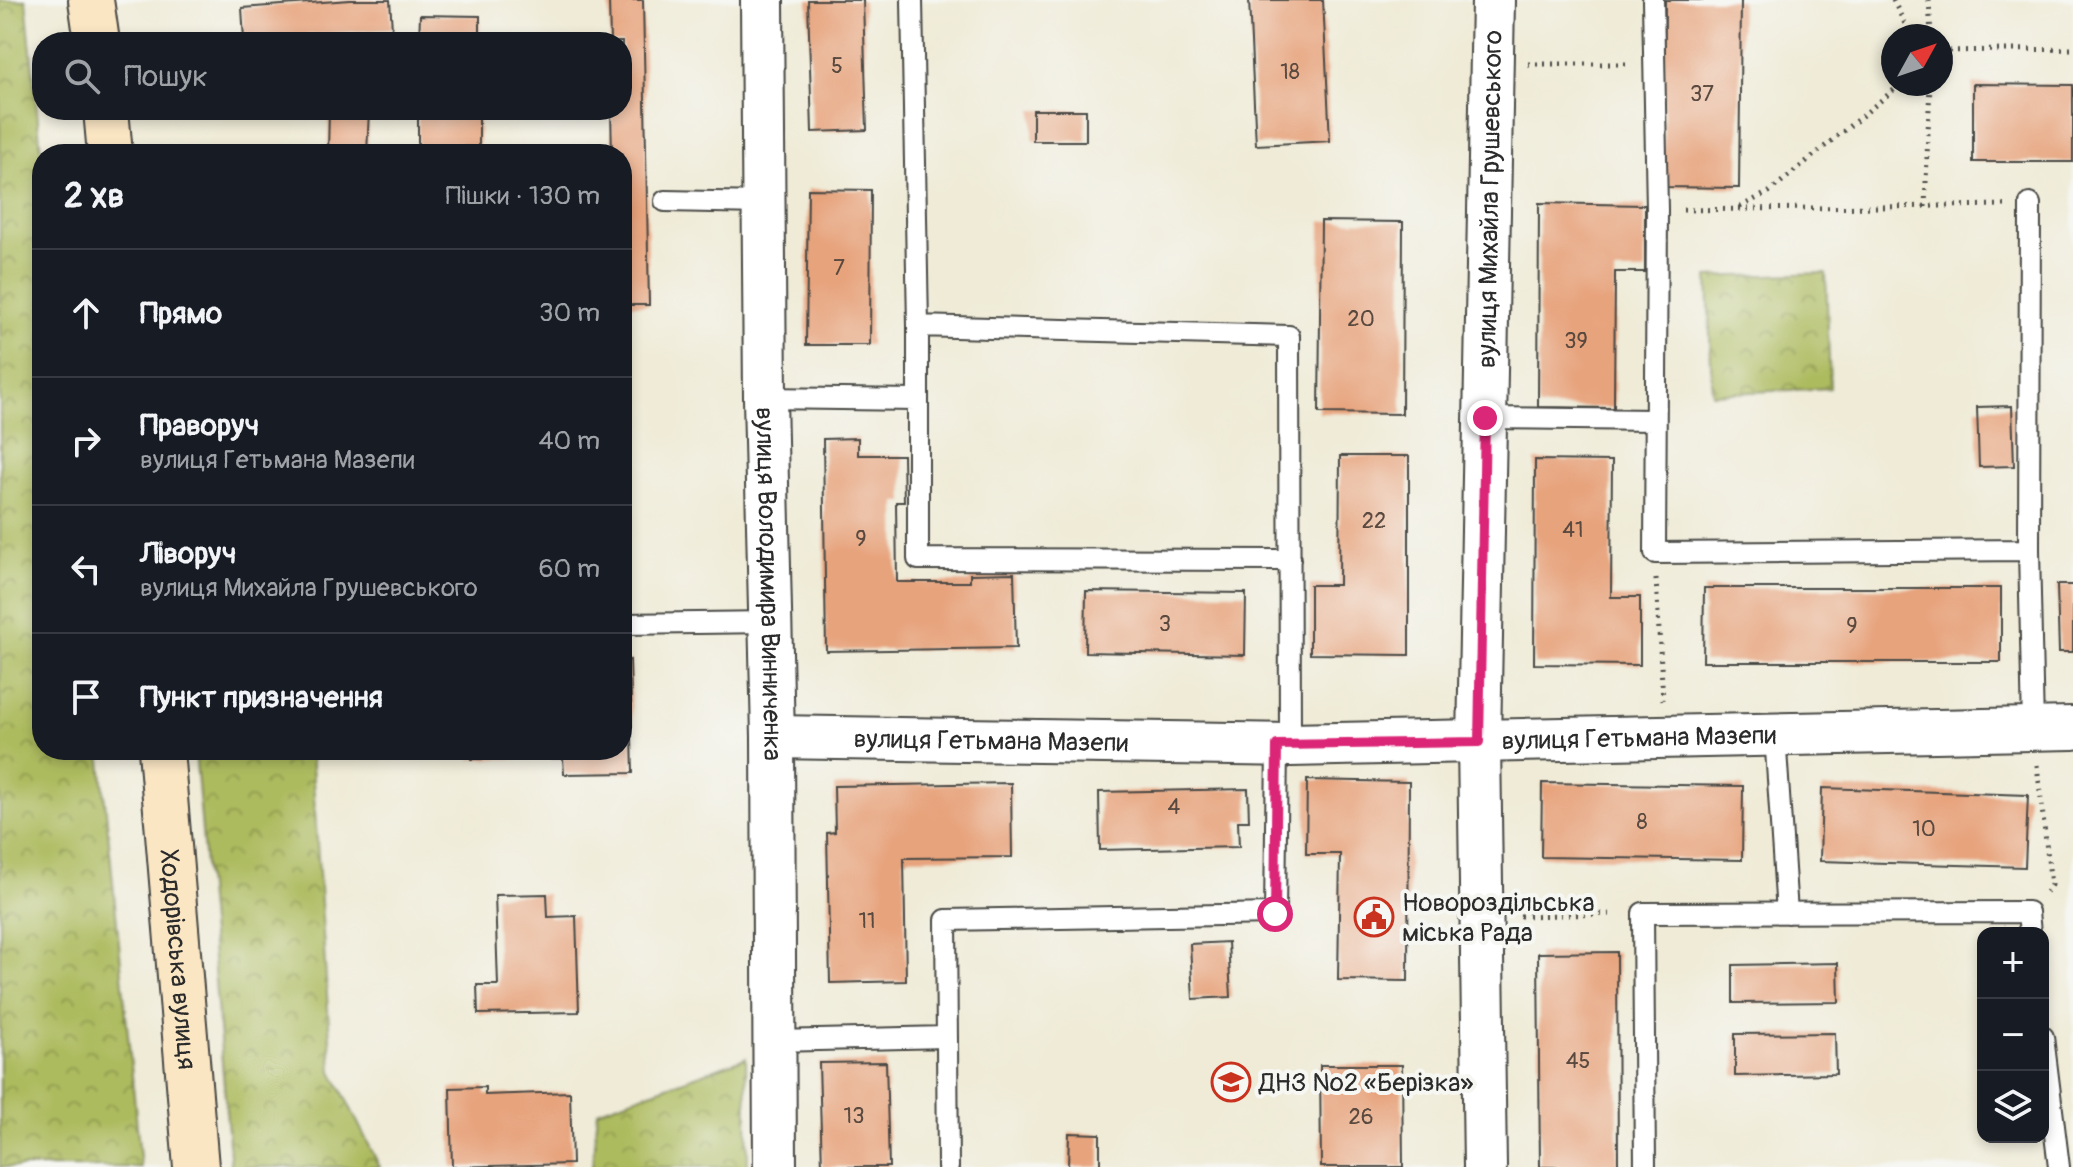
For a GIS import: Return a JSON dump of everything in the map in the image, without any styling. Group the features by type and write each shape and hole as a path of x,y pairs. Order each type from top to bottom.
{"main road":[{"path":"91,0 96,32"},
{"path":"107,120 109,144"},
{"name":"Ходорівська вулиця","path":"162,760 196,1167"}],"street":[{"name":"вулиця Володимира Винниченка","path":"762,0 762,203 773,737 775,1167"},
{"name":"вулиця Михайла Грушевського","path":"1485,1167 1479,742 1493,0"},
{"name":"вулиця Гетьмана Мазепи","path":"773,737 1284,745 2053,728"}],"lane":[{"path":"912,0 918,326 918,559 1290,560"},
{"path":"1653,0 1657,210 1655,553 2029,550"},
{"path":"665,201 762,203"},
{"path":"2030,204 2029,550 2053,728"},
{"path":"918,326 1289,336 1290,560 1275,914 946,920 948,1167"},
{"path":"765,398 917,400"},
{"path":"1485,418 1654,420"},
{"path":"632,624 771,622"},
{"path":"1775,735 1787,913"},
{"path":"1645,1167 1643,913 1787,913 2029,923"},
{"path":"775,1041 947,1037"},
{"path":"2047,1071 2059,1167"}],"path":[{"path":"1893,0 1906,24"},
{"path":"1929,0 1930,24"},
{"path":"1953,51 2073,49"},
{"path":"1492,64 1655,64"},
{"path":"1736,210 1769,192 1886,96"},
{"path":"1925,207 1930,96"},
{"path":"1657,210 2030,204"},
{"path":"1655,553 1665,737"},
{"path":"2029,923 2051,885 2053,728"},
{"path":"1481,917 1643,913"}],"green space":[{"path":"0,0 26,0 32,60 32,120 38,120 40,144 32,144 32,760 101,760 141,1167 0,1167"},
{"path":"1826,273 1830,388 1712,394 1708,277"},
{"path":"196,760 312,760 332,1071 380,1167 231,1167"},
{"path":"746,1058 748,1167 592,1167 597,1111"}],"building":[{"path":"390,0 392,29 244,32 242,8"},
{"path":"609,0 643,0 649,305 632,305 632,144 612,144 611,120 632,120 632,32 610,32"},
{"path":"808,0 863,0 867,130 812,132"},
{"path":"1249,0 1323,0 1330,141 1256,145"},
{"path":"1665,0 1741,0 1739,188 1663,187"},
{"path":"420,15 480,16 480,32 419,32"},
{"path":"1973,84 2073,85 2073,162 1973,162"},
{"path":"1033,110 1086,110 1086,141 1033,141"},
{"path":"329,120 369,120 367,144 328,144"},
{"path":"418,120 479,120 479,144 418,144"},
{"path":"808,189 871,190 870,345 806,345"},
{"path":"1539,203 1645,205 1645,272 1615,272 1614,408 1538,407"},
{"path":"1321,221 1403,222 1402,414 1319,413"},
{"path":"2012,406 2014,466 1979,467 1977,407"},
{"path":"858,438 858,455 903,455 904,502 896,502 897,582 970,582 970,574 1014,573 1016,648 826,651 823,439"},
{"path":"1340,456 1409,456 1409,655 1310,654 1310,585 1339,585"},
{"path":"1535,460 1612,461 1611,597 1640,597 1640,665 1534,664"},
{"path":"2057,585 2073,585 2073,652 2059,652"},
{"path":"1704,588 2001,588 2001,662 1703,662"},
{"path":"1086,591 1246,593 1245,655 1085,652"},
{"path":"632,735 633,773 564,774 563,760 632,760"},
{"name":"Новороздільська міська Рада","path":"1307,780 1409,782 1408,981 1338,980 1340,854 1306,854"},
{"path":"1011,783 1012,857 904,858 906,981 830,983 827,833 835,832 834,786"},
{"path":"1542,783 1743,786 1742,860 1541,857"},
{"path":"1822,788 2028,795 2025,867 1820,861"},
{"path":"1248,789 1249,821 1238,821 1239,847 1100,850 1099,792"},
{"path":"547,894 548,917 576,916 579,1012 478,1014 477,985 498,985 495,895"},
{"path":"1228,942 1231,997 1193,999 1190,944"},
{"path":"1617,952 1618,1167 1540,1167 1538,953"},
{"path":"1838,963 1839,1002 1733,1003 1733,965"},
{"path":"1835,1033 1836,1074 1735,1076 1735,1034"},
{"path":"886,1062 889,1167 822,1167 819,1063"},
{"path":"1320,1065 1402,1065 1403,1167 1321,1167"},
{"path":"485,1087 485,1095 570,1092 572,1164 452,1167 450,1088"},
{"path":"1069,1133 1100,1134 1100,1167 1068,1167"}],"place":[{"name":"Новороздільська міська Рада","path":"1374,917"},
{"name":"ДНЗ №2 «Берізка»","path":"1231,1082"}],"route":[{"path":"1275,914 1277,745 1479,742 1485,418"}]}
